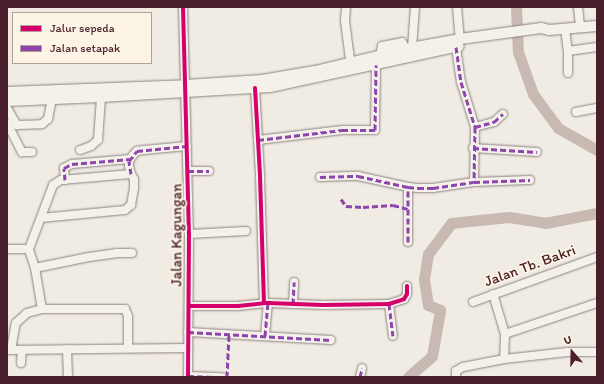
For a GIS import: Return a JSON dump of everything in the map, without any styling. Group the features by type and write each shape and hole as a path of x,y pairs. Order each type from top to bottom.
{"main road":[{"path":"378,60 409,49 535,32 540,28 549,30 597,26"},
{"path":"7,101 53,95 186,89 255,88 299,81 351,66 458,43"},
{"path":"7,92 101,98 262,80 351,66"}],"street":[{"name":"Jalan Kagungan","path":"183,7 189,234 188,376"},
{"path":"346,7 345,21 351,66"},
{"path":"409,49 415,7"},
{"path":"457,7 458,43 462,82 474,127 474,182"},
{"path":"578,7 580,27"},
{"path":"565,28 568,51 568,73"},
{"path":"568,51 597,47"},
{"path":"258,140 342,130 375,130 378,60"},
{"path":"255,88 266,303 266,336"},
{"path":"7,108 17,125 42,124 48,119 53,95"},
{"path":"80,150 91,146 98,140 101,98"},
{"path":"576,112 597,108"},
{"path":"474,127 494,122 503,114"},
{"path":"7,123 22,152 32,152"},
{"path":"41,218 125,210 131,205 134,188 134,179 129,166 130,159 137,151 187,146"},
{"path":"473,148 536,152"},
{"path":"65,180 64,168 72,164 130,159"},
{"path":"188,171 209,171"},
{"path":"42,309 35,268 29,249 53,185 65,180 131,174"},
{"path":"320,177 358,176 408,187 433,188 474,182 530,180"},
{"path":"408,187 408,242"},
{"path":"189,234 246,231"},
{"path":"7,249 29,249"},
{"path":"35,268 96,256 132,253"},
{"name":"Jalan Tb. Bakri","path":"473,302 597,257"},
{"path":"293,304 294,282"},
{"path":"189,306 238,306 266,303 323,305 389,304 404,299 407,294 407,286"},
{"path":"493,294 505,334 504,359"},
{"path":"505,334 597,303"},
{"path":"389,304 393,336"},
{"path":"128,348 128,316 125,309 42,309 26,313 16,323 9,350 187,348"},
{"path":"188,332 331,340"},
{"path":"67,349 68,377"},
{"path":"21,363 22,350"},
{"path":"456,377 456,371 463,368 504,359 568,352 597,352"},
{"path":"360,377 362,368"},
{"path":"188,376 222,377"}],"waterway":[{"path":"516,7 518,52 533,94 558,128 597,150"},
{"path":"408,377 432,356 440,310 428,305 424,279 428,254 451,223 509,217 545,223 597,213"}],"marked path":[{"path":"456,47 461,82 475,127 474,182"},
{"path":"258,140 342,130 375,130 376,65"},
{"path":"475,127 494,122 503,114"},
{"path":"131,174 129,161 137,151 187,146"},
{"path":"473,148 537,152"},
{"path":"65,180 64,168 72,164 130,159"},
{"path":"188,171 209,171"},
{"path":"320,177 358,176 418,188 433,188 474,182 530,180"},
{"path":"408,187 408,242"},
{"path":"341,199 346,206 363,207 393,205 408,209"},
{"path":"293,304 294,282"},
{"path":"265,336 268,303"},
{"path":"389,304 393,336"},
{"path":"188,332 331,340"},
{"path":"227,377 229,335"},
{"path":"360,377 362,368"},
{"path":"188,376 222,377"}],"cycle path":[{"path":"183,7 189,234 188,377"},
{"path":"255,88 260,176 264,303"},
{"path":"189,306 238,306 268,303 323,305 389,304 404,299 407,294 407,286"}]}
